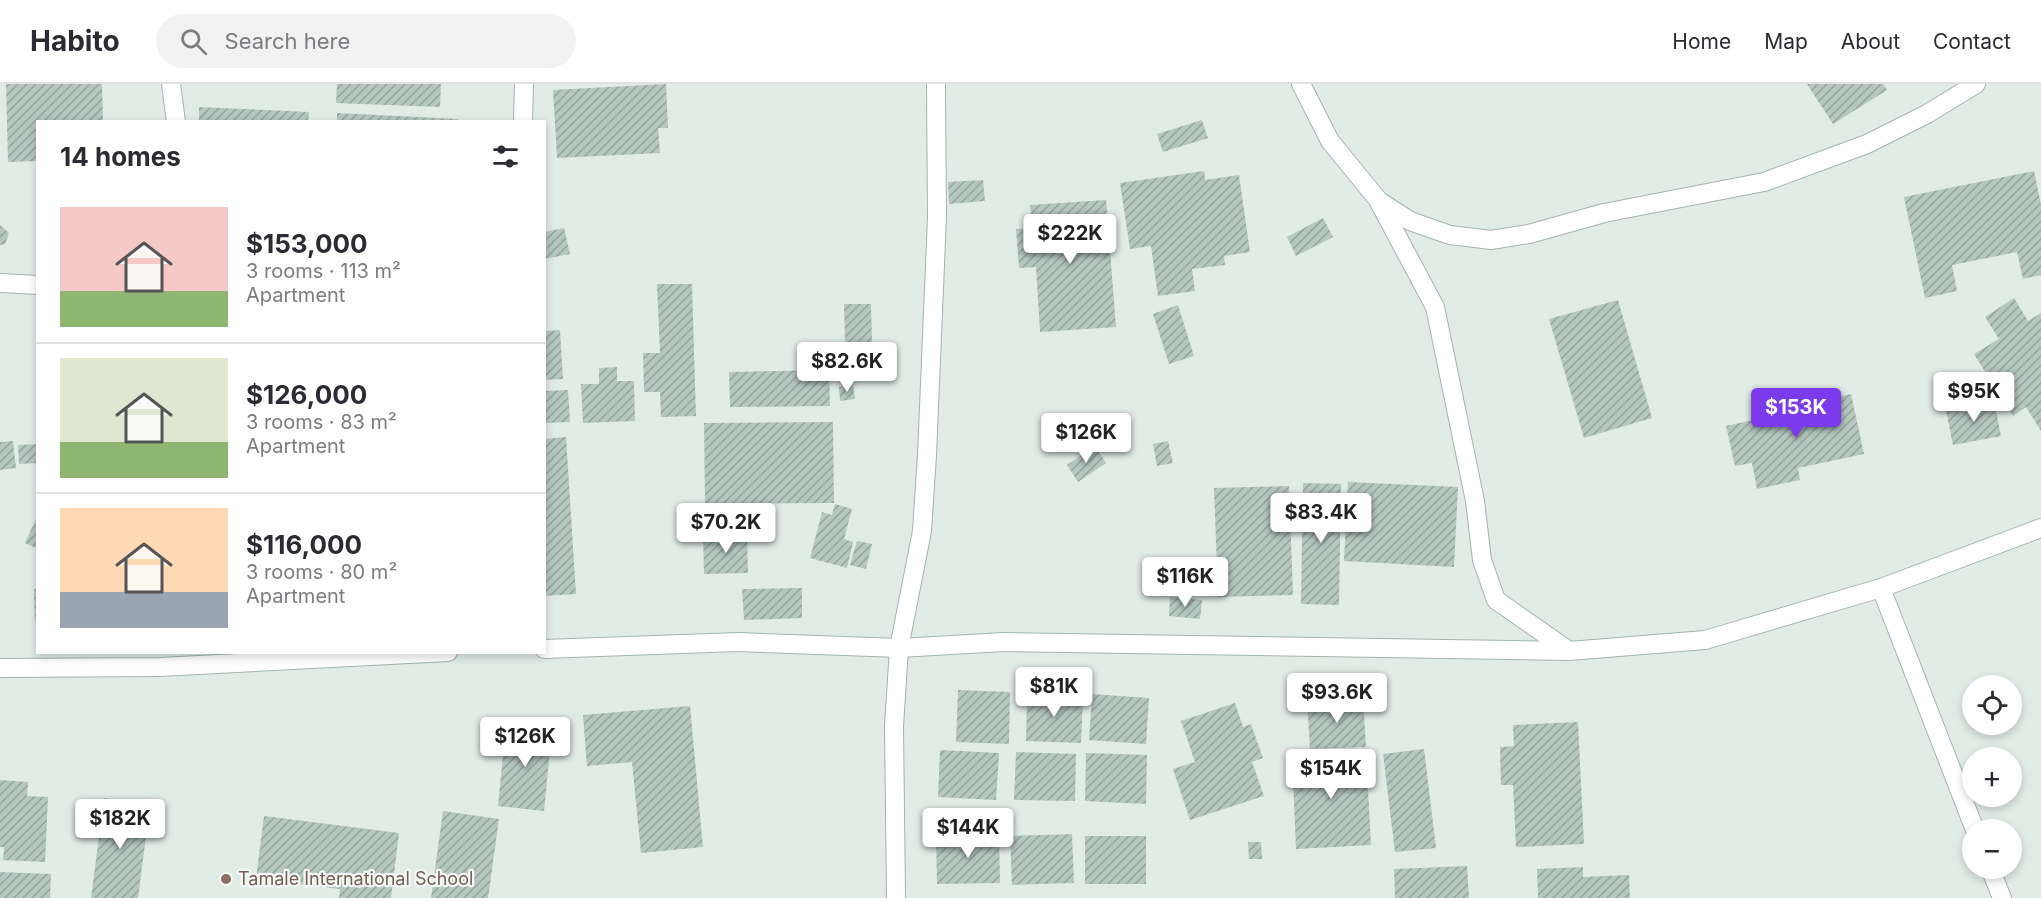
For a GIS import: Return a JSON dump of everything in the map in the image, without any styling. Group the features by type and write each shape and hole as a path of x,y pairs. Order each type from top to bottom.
{"street":[{"path":"171,84 176,120"},
{"path":"523,120 524,84"},
{"path":"896,898 894,726 899,648 922,531 927,455 937,216 936,84"},
{"path":"1301,84 1330,141 1357,177 1379,201 1410,221 1450,235 1491,240 1529,234 1605,213 1764,182 1867,144 1927,114 1976,84"},
{"path":"1379,201 1435,307 1473,489 1482,560 1496,600 1569,651"},
{"path":"0,282 36,285"},
{"path":"546,649 738,642 899,648 1004,642 1569,651 1705,640 1881,588 2041,528"},
{"path":"1881,588 1971,819"},
{"path":"0,668 160,659 366,654"},
{"path":"1994,879 2002,898"}],"building":[{"path":"6,84 102,84 103,120 36,120 36,161 8,162"},
{"path":"337,84 441,84 440,107 336,103"},
{"path":"666,84 668,128 658,128 660,153 557,158 553,90"},
{"path":"1807,84 1883,84 1887,90 1833,124"},
{"path":"199,107 309,112 308,120 199,120"},
{"path":"337,113 458,119 458,120 337,120"},
{"path":"1202,120 1208,138 1163,152 1157,134"},
{"path":"1204,171 1205,180 1239,175 1250,252 1224,256 1225,265 1192,269 1195,291 1158,296 1151,246 1130,249 1120,183"},
{"path":"2034,171 2041,205 2041,275 2023,279 2017,252 1952,265 1957,291 1925,298 1904,197"},
{"path":"983,180 985,201 949,204 948,182"},
{"path":"1106,200 1116,327 1040,332 1036,267 1019,268 1016,229 1032,228 1030,205"},
{"path":"1323,218 1333,237 1296,256 1287,237"},
{"path":"0,225 9,233 5,244 0,245"},
{"path":"564,228 570,254 546,259 546,232"},
{"path":"657,284 692,284 696,416 661,417 660,392 644,392 643,353 660,353"},
{"path":"2014,298 2028,321 2041,313 2041,431 2026,407 2013,416 1974,354 1999,339 1985,317"},
{"path":"1618,300 1652,418 1584,438 1549,319"},
{"path":"844,304 871,304 872,343 845,343"},
{"path":"1178,305 1194,356 1169,364 1153,314"},
{"path":"560,330 563,379 546,380 546,331"},
{"path":"617,367 617,381 634,381 635,421 583,423 581,384 599,384 599,368"},
{"path":"829,370 830,406 730,407 729,372"},
{"path":"853,385 855,399 840,401 839,387"},
{"path":"568,390 570,422 546,423 546,391"},
{"path":"1851,394 1864,454 1798,468 1800,480 1757,489 1752,463 1735,466 1726,426 1762,418 1760,408 1798,400 1799,405"},
{"path":"1994,400 2001,436 1953,445 1946,410"},
{"path":"833,422 834,503 705,504 704,423"},
{"path":"566,437 576,594 546,596 546,439"},
{"path":"13,441 16,468 0,470 0,442"},
{"path":"1168,441 1173,463 1157,466 1153,444"},
{"path":"36,444 36,463 19,464 18,445"},
{"path":"1095,446 1106,463 1078,482 1067,465"},
{"path":"1348,482 1458,487 1454,567 1344,561"},
{"path":"1303,483 1341,484 1339,605 1301,604"},
{"path":"1289,486 1293,595 1218,597 1214,488"},
{"path":"835,504 852,509 844,539 853,542 847,568 810,558 822,512 832,515"},
{"path":"36,519 36,548 25,543"},
{"path":"747,533 748,573 704,574 703,535"},
{"path":"857,541 872,544 866,569 850,565"},
{"path":"802,588 802,618 744,620 742,589"},
{"path":"34,589 36,589 36,614 35,626"},
{"path":"1170,597 1202,600 1200,619 1169,616"},
{"path":"958,690 1010,692 1009,744 956,742"},
{"path":"1027,693 1083,695 1081,743 1026,741"},
{"path":"1092,694 1149,698 1146,744 1089,740"},
{"path":"1363,698 1366,747 1310,749 1307,701"},
{"path":"1235,703 1243,727 1251,724 1263,758 1252,762 1264,796 1190,820 1173,769 1195,762 1181,721"},
{"path":"690,706 703,847 641,853 632,762 587,766 583,715"},
{"path":"1578,722 1584,844 1516,847 1513,785 1501,785 1500,747 1514,746 1513,725"},
{"path":"506,725 552,730 544,811 498,806"},
{"path":"1424,749 1436,848 1395,852 1383,754"},
{"path":"940,750 999,753 996,800 938,797"},
{"path":"1366,751 1371,845 1296,849 1292,754"},
{"path":"1016,752 1076,754 1075,801 1014,800"},
{"path":"1086,753 1147,755 1146,804 1085,801"},
{"path":"0,780 28,782 27,796 48,797 45,862 3,860 4,847 0,847"},
{"path":"104,798 150,805 138,898 91,898"},
{"path":"443,811 499,819 488,898 431,898"},
{"path":"264,816 399,833 391,898 339,898 340,889 256,879"},
{"path":"999,834 1000,883 937,884 936,835"},
{"path":"1072,834 1074,883 1012,885 1010,836"},
{"path":"1085,836 1146,836 1146,884 1085,884"},
{"path":"1248,842 1261,842 1262,859 1249,859"},
{"path":"1467,866 1469,898 1395,898 1394,869"},
{"path":"1583,867 1583,877 1629,875 1630,898 1538,898 1537,869"},
{"path":"0,872 51,874 50,898 0,898"}],"place":[{"name":"Tamale International School","path":"226,879"}]}
